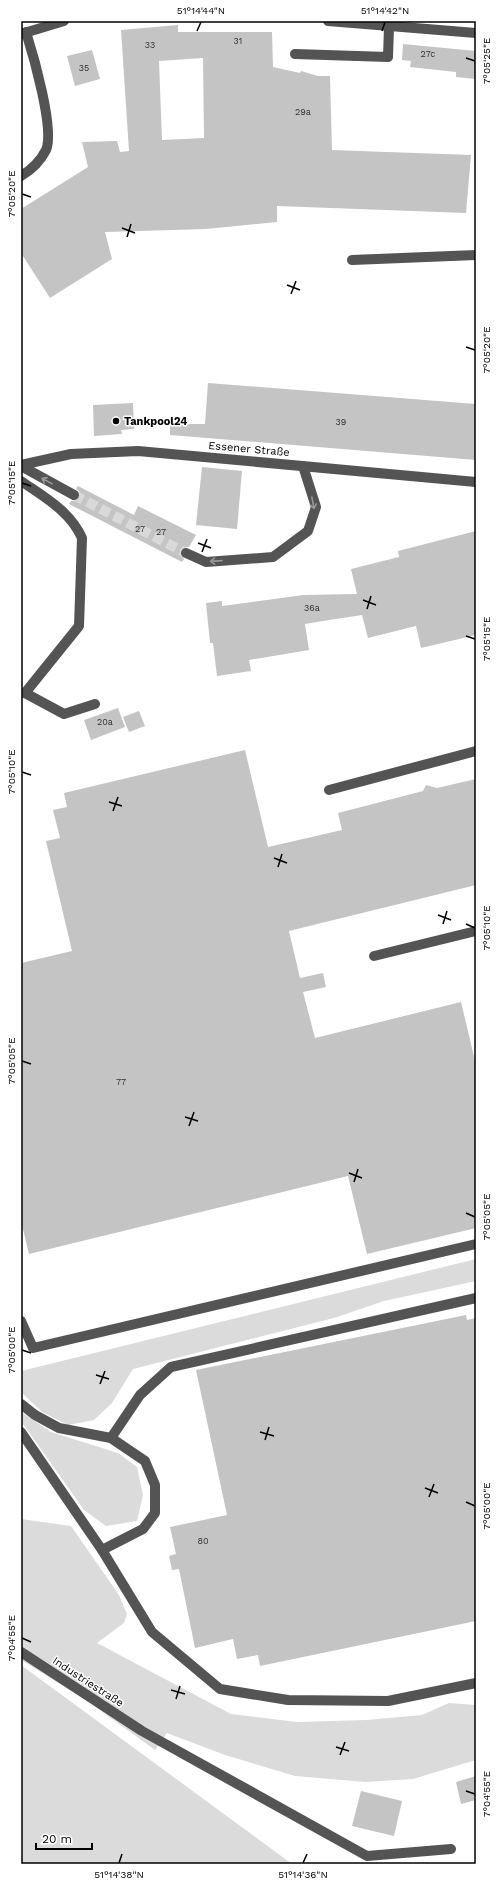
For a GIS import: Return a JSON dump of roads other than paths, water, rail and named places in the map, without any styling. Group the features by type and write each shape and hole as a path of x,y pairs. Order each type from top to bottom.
{"street":[{"path":"21,176 31,170 46,149 49,128 32,49 24,33 64,21"},
{"path":"328,21 476,33"},
{"path":"295,54 388,57 389,27"},
{"path":"352,260 476,255"},
{"name":"Essener Straße","path":"21,466 71,454 138,451 476,482"},
{"path":"21,466 74,495"},
{"path":"186,553 206,562 273,557 308,532 316,507 303,466"},
{"path":"21,481 57,505 76,525 82,538 79,626 23,692 64,714 95,704"},
{"path":"329,790 476,751"},
{"path":"374,956 476,931"},
{"path":"21,1321 33,1348 476,1244"},
{"path":"111,1438 140,1395 171,1367 476,1298"},
{"path":"21,1404 35,1415 59,1428 111,1438 145,1461 155,1485 155,1513 143,1529 102,1550"},
{"path":"21,1432 102,1550 152,1632 220,1689 288,1700 388,1700 476,1683"},
{"name":"Industriestraße","path":"21,1652 142,1731 367,1856 451,1849"}],"tunnel":[{"path":"74,495 186,553"}],"place":[{"name":"Tankpool24","path":"116,421"}]}
